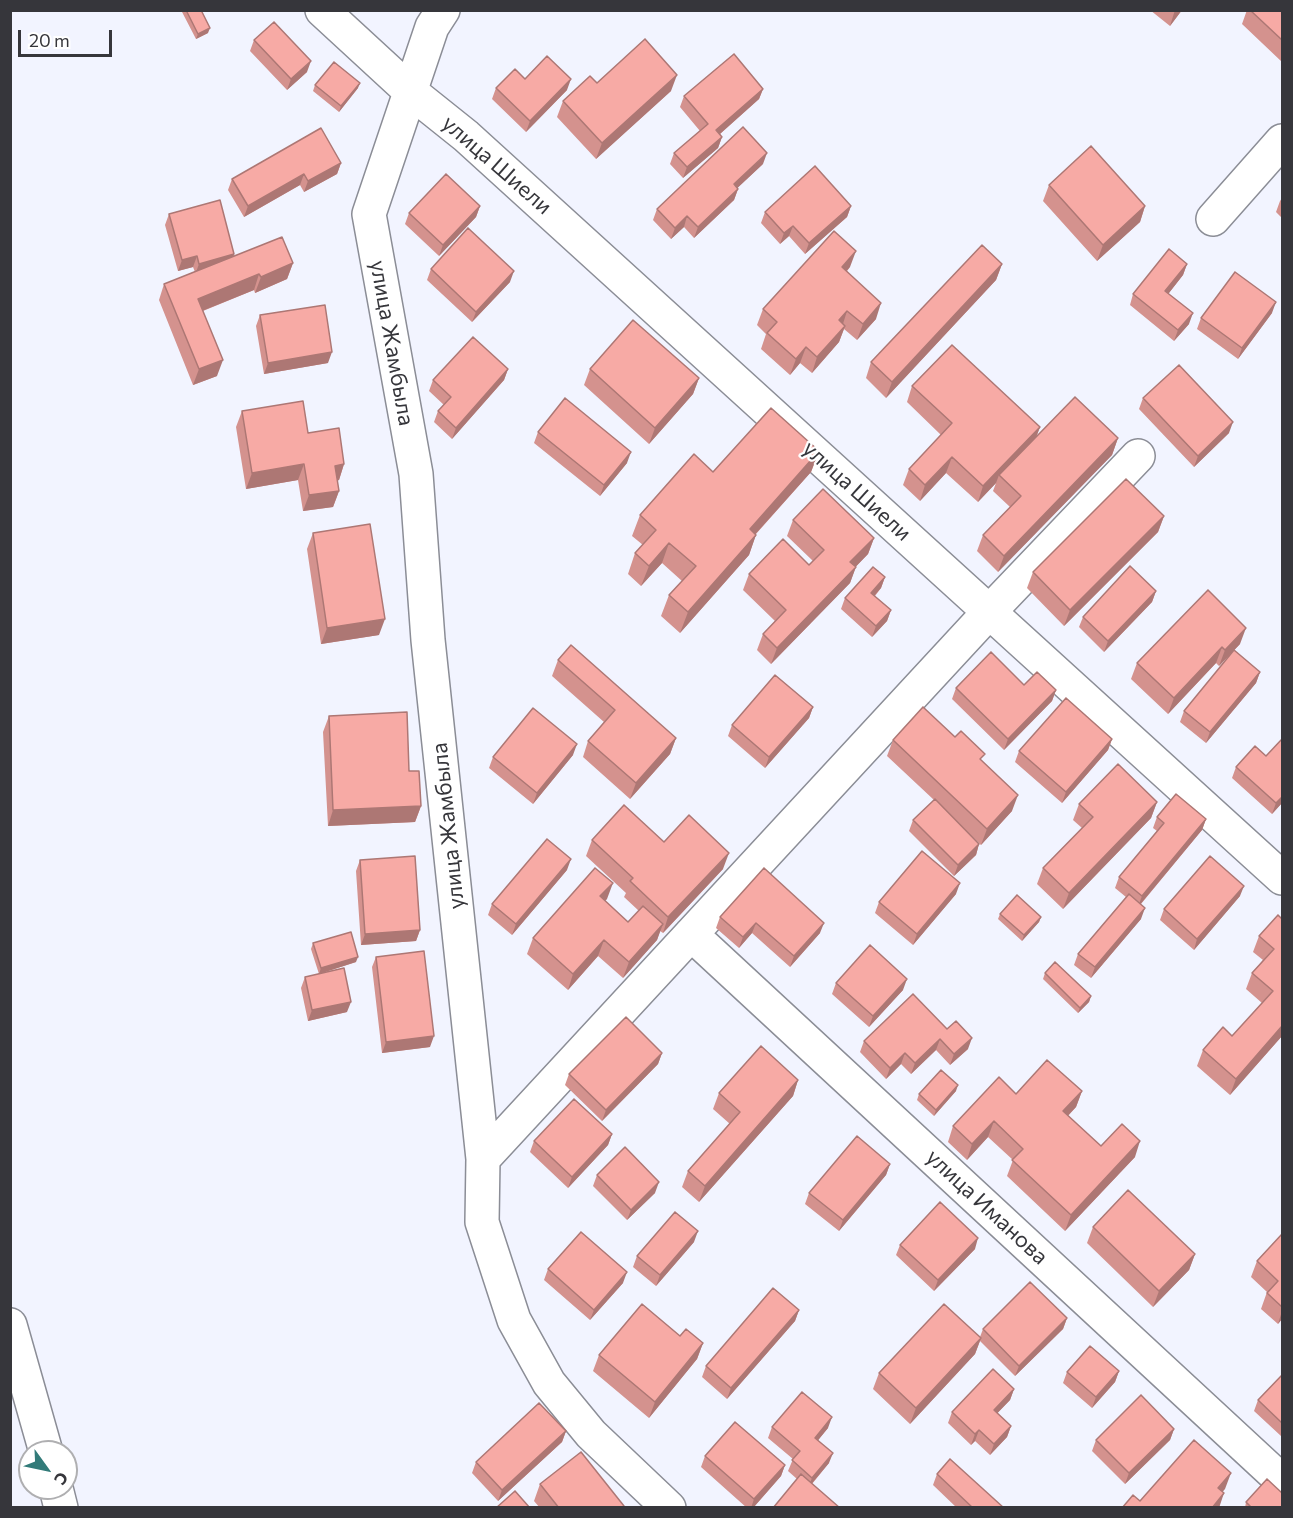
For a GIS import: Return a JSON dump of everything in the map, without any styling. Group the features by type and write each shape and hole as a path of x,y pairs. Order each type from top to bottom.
{"street":[{"name":"улица Шиели","path":"322,10 411,92 466,136 1282,878"},
{"name":"улица Жамбыла","path":"443,10 432,27 369,214 416,474 428,640 483,1159 482,1222 514,1320 549,1383 591,1434 669,1508"},
{"path":"1213,219 1282,141"},
{"path":"483,1159 990,611 1138,456"},
{"name":"улица Иманова","path":"691,934 1282,1481"},
{"path":"10,1325 42,1440"}],"building":[{"path":"186,10 201,10 210,28 198,34"},
{"path":"1250,10 1282,10 1282,40"},
{"path":"274,22 311,61 291,79 254,40"},
{"path":"645,39 677,75 602,143 563,101 590,76 597,83"},
{"path":"734,54 763,89 716,130 722,137 687,167 674,153 708,124 684,96"},
{"path":"547,56 571,79 530,121 496,88 515,69 525,79"},
{"path":"334,62 360,83 341,106 315,85"},
{"path":"743,127 767,153 734,184 738,189 698,227 687,216 675,228 657,209"},
{"path":"321,128 341,163 308,181 304,174 248,206 232,179"},
{"path":"1091,146 1145,206 1103,245 1049,185"},
{"path":"815,166 851,206 809,243 793,226 784,233 765,212"},
{"path":"446,174 480,206 443,245 409,213"},
{"path":"220,200 234,254 199,264 197,256 182,260 169,214"},
{"path":"468,228 514,271 476,312 431,269"},
{"path":"834,231 856,251 842,267 881,303 863,324 847,311 839,320 845,326 817,357 806,347 796,359 767,333 777,322 763,309"},
{"path":"282,237 293,263 198,299 223,360 199,369 164,284"},
{"path":"982,245 1002,264 892,382 871,362"},
{"path":"1169,249 1187,264 1165,291 1193,313 1178,330 1133,294"},
{"path":"1235,272 1276,302 1242,348 1201,318"},
{"path":"325,305 332,352 268,363 260,315"},
{"path":"633,320 699,378 655,428 590,369"},
{"path":"473,337 508,369 456,428 438,411 451,397 433,380"},
{"path":"952,345 1040,427 983,486 952,457 925,485 909,469 952,423 912,386"},
{"path":"1179,365 1233,422 1198,456 1143,398"},
{"path":"1075,397 1118,438 1004,556 983,535 1021,496 999,475"},
{"path":"565,398 631,452 604,485 538,432"},
{"path":"303,401 308,433 339,428 344,464 335,466 339,491 309,495 304,464 252,473 242,411"},
{"path":"771,408 819,451 750,529 756,535 688,612 669,595 696,566 669,543 649,566 635,553 656,530 640,515 694,454 713,472"},
{"path":"1126,479 1164,516 1070,610 1033,572"},
{"path":"823,489 874,538 850,562 856,567 777,648 763,634 786,610 749,574 783,539 809,565 824,550 793,520"},
{"path":"370,524 385,619 327,628 313,533"},
{"path":"1130,566 1156,591 1108,641 1083,617"},
{"path":"873,567 885,577 871,593 891,610 876,626 845,598"},
{"path":"1208,590 1246,628 1225,650 1222,647 1174,698 1137,663"},
{"path":"571,645 676,738 636,783 588,741 615,710 558,660"},
{"path":"1234,650 1260,672 1210,732 1184,711"},
{"path":"991,652 1024,685 1037,672 1056,690 1008,739 956,688"},
{"path":"775,675 813,707 769,757 732,725"},
{"path":"1066,698 1112,739 1066,792 1019,751"},
{"path":"923,707 955,737 961,731 985,754 980,759 1018,795 987,829 893,740"},
{"path":"533,708 577,744 537,793 493,757"},
{"path":"407,712 409,771 419,771 421,806 333,810 329,716"},
{"path":"1282,739 1282,797 1276,803 1236,767 1255,746 1266,756"},
{"path":"1118,764 1157,802 1069,893 1043,868 1093,817 1079,804"},
{"path":"1176,794 1206,819 1142,896 1119,877 1164,823 1157,817"},
{"path":"935,799 979,844 958,865 913,820"},
{"path":"624,805 664,842 689,815 729,853 668,917 630,881 633,878 592,840"},
{"path":"547,839 571,859 516,924 492,904"},
{"path":"922,851 960,883 917,934 879,902"},
{"path":"415,856 420,930 365,934 360,860"},
{"path":"1210,856 1244,886 1197,939 1164,909"},
{"path":"595,868 613,883 600,896 628,922 643,906 663,924 629,962 604,940 573,974 533,938"},
{"path":"764,868 824,923 794,956 756,923 743,937 720,917"},
{"path":"1129,894 1145,908 1095,967 1078,954"},
{"path":"1017,895 1041,917 1024,935 1000,914"},
{"path":"1278,915 1282,919 1282,1026 1236,1079 1203,1050 1223,1027 1232,1036 1273,991 1252,973 1274,949 1259,936"},
{"path":"351,932 358,957 321,968 313,943"},
{"path":"870,945 907,979 873,1016 836,983"},
{"path":"424,951 434,1036 386,1042 376,957"},
{"path":"1055,962 1091,996 1080,1008 1045,973"},
{"path":"344,968 351,1002 312,1010 305,977"},
{"path":"913,994 947,1029 956,1021 972,1038 954,1054 940,1039 915,1063 905,1053 890,1068 864,1041"},
{"path":"626,1017 662,1053 606,1110 569,1074"},
{"path":"761,1046 798,1080 705,1186 688,1171 740,1112 719,1093"},
{"path":"1047,1060 1082,1091 1063,1111 1101,1146 1122,1124 1140,1141 1071,1215 1012,1160 1023,1149 994,1121 972,1144 953,1126 999,1077 1016,1094"},
{"path":"941,1070 958,1085 936,1110 919,1094"},
{"path":"574,1099 612,1134 572,1177 534,1141"},
{"path":"857,1136 890,1164 843,1220 809,1193"},
{"path":"625,1147 659,1182 631,1210 597,1175"},
{"path":"1128,1190 1195,1254 1159,1291 1093,1227"},
{"path":"940,1202 978,1238 938,1280 900,1245"},
{"path":"675,1212 698,1231 660,1275 637,1256"},
{"path":"581,1232 627,1272 594,1310 548,1269"},
{"path":"1282,1234 1282,1307 1267,1293 1278,1281 1257,1261"},
{"path":"1030,1282 1067,1318 1019,1366 983,1329"},
{"path":"773,1288 799,1310 731,1388 706,1366"},
{"path":"642,1304 680,1336 686,1329 703,1343 655,1402 599,1355"},
{"path":"944,1304 981,1338 916,1408 879,1373"},
{"path":"1090,1346 1119,1371 1096,1397 1067,1372"},
{"path":"993,1369 1014,1389 994,1410 1011,1426 994,1444 979,1430 975,1434 952,1412"},
{"path":"1282,1375 1282,1423 1258,1400"},
{"path":"802,1392 832,1417 815,1438 833,1453 812,1478 792,1460 800,1451 772,1427"},
{"path":"1141,1395 1174,1429 1129,1473 1096,1440"},
{"path":"539,1403 566,1431 502,1490 476,1462"},
{"path":"735,1422 785,1465 754,1499 705,1456"},
{"path":"1194,1440 1231,1473 1218,1488 1224,1493 1212,1508 1122,1508 1133,1495 1140,1501"},
{"path":"581,1452 624,1506 622,1508 559,1508 540,1484"},
{"path":"950,1459 1004,1508 973,1508 937,1474"},
{"path":"801,1474 840,1508 773,1508"},
{"path":"1267,1479 1282,1493 1282,1508 1252,1508 1246,1502"},
{"path":"515,1491 530,1508 496,1508"}]}
